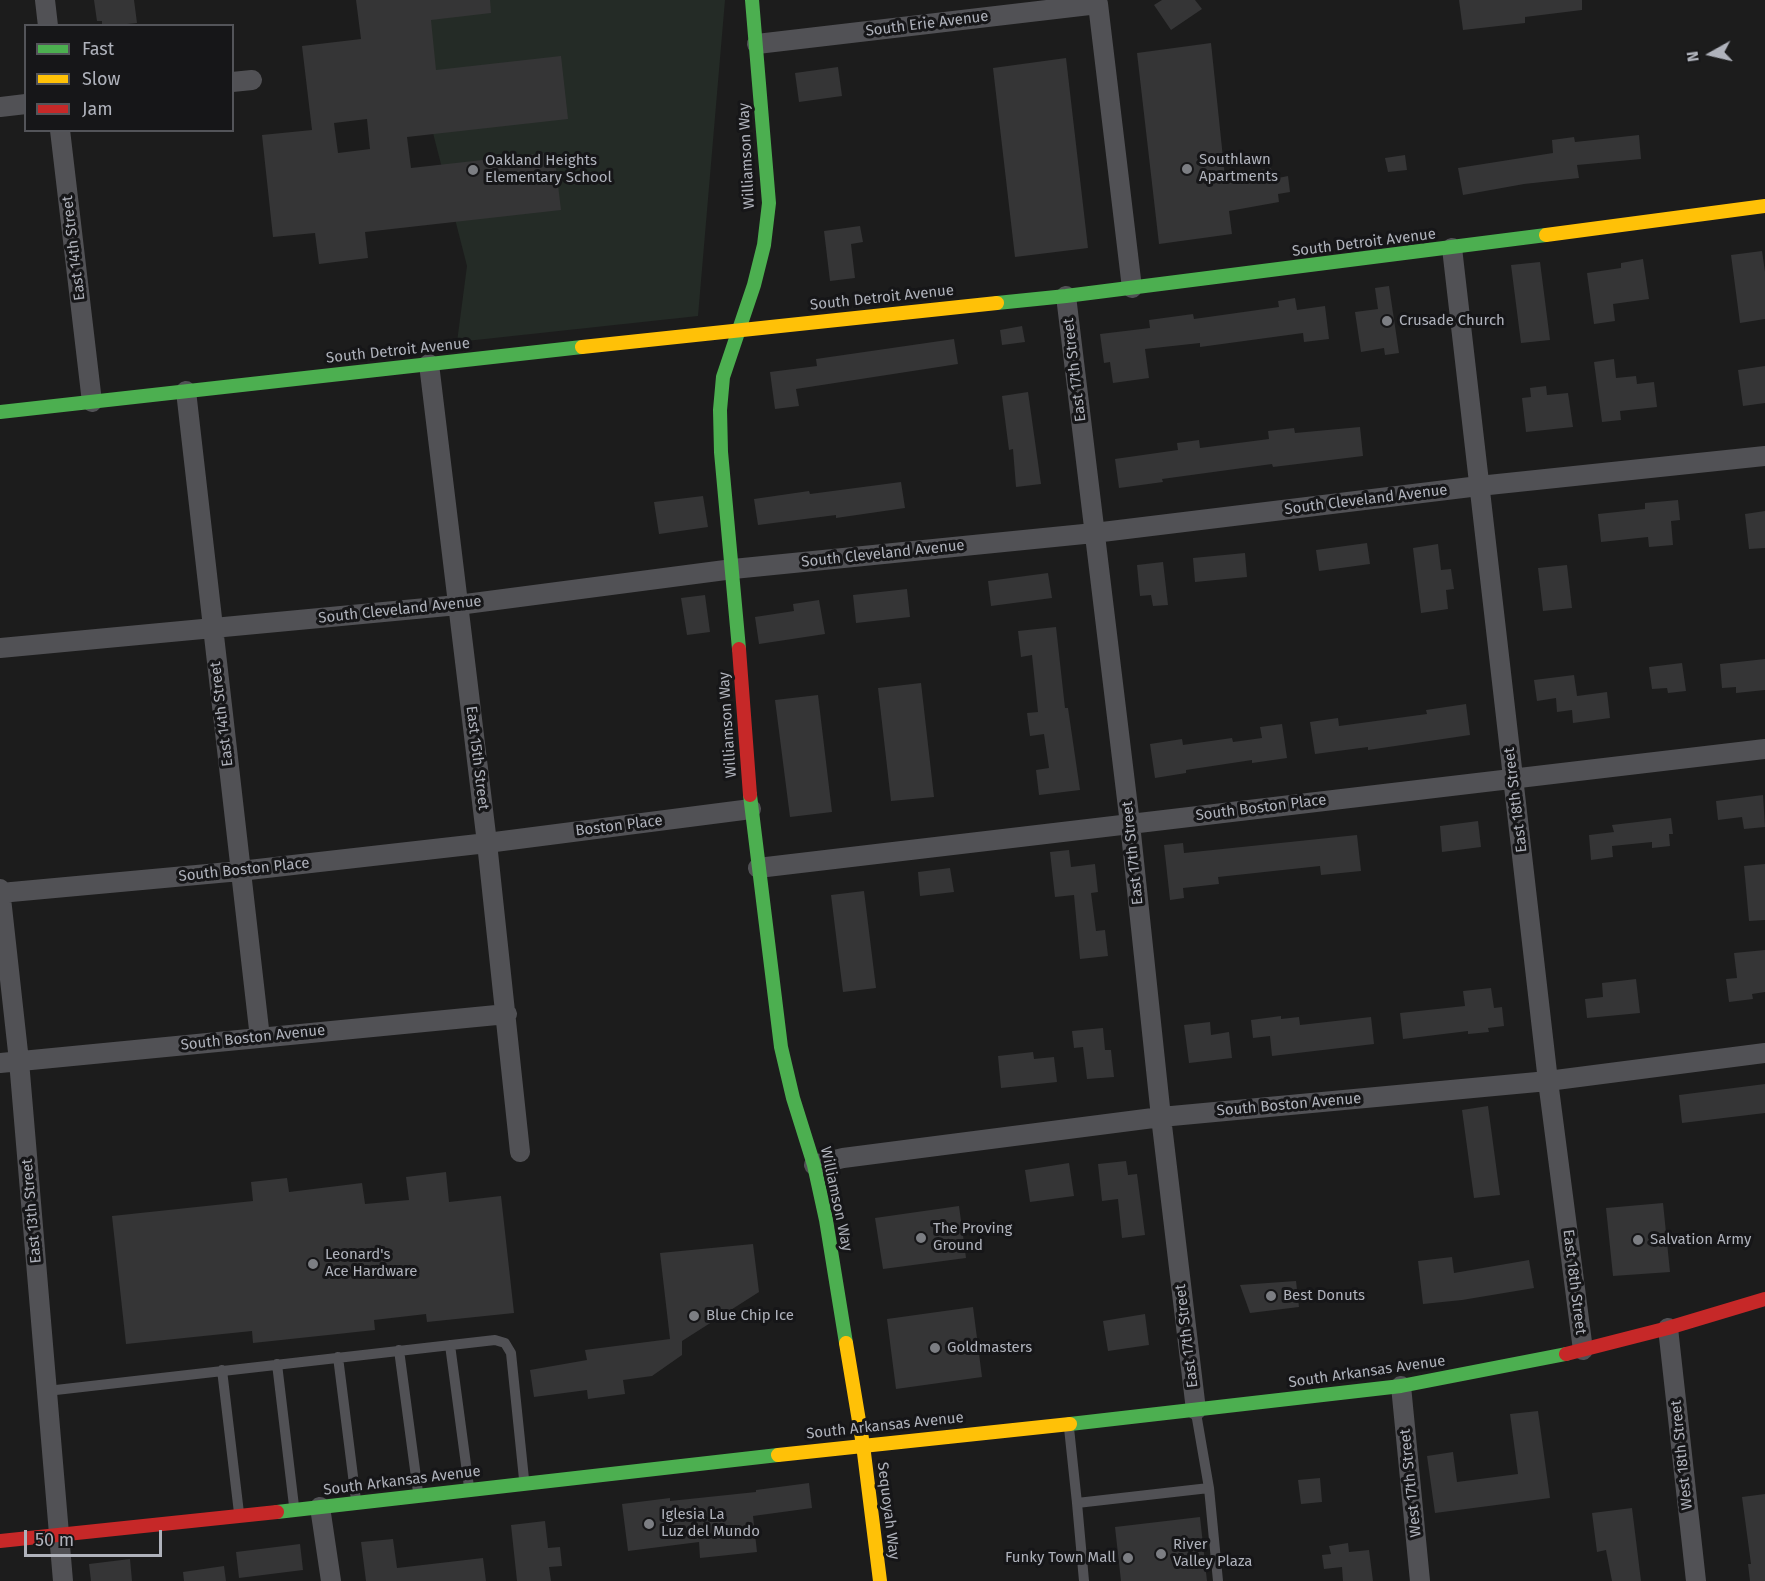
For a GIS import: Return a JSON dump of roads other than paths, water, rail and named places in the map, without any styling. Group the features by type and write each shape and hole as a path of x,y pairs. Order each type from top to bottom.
{"main road":[{"name":"Williamson Way","path":"752,0 769,203 759,265 723,377 720,410 721,452 733,569 751,809 781,1047 793,1098 814,1165 826,1220 863,1445"},
{"name":"South Detroit Avenue","path":"0,412 738,329 1066,296 1765,206"},
{"name":"South Arkansas Avenue","path":"0,1541 1401,1386 1495,1370 1582,1350 1668,1328 1765,1299"},
{"name":"Sequoyah Way","path":"863,1445 880,1581"}],"street":[{"path":"45,0 48,24"},
{"name":"South Erie Avenue","path":"757,44 1098,4 1132,288"},
{"path":"0,107 24,104"},
{"name":"East 14th Street","path":"60,132 92,402"},
{"name":"East 18th Street","path":"1452,248 1548,1082 1582,1350"},
{"name":"East 17th Street","path":"1066,296 1130,824 1161,1117 1196,1410"},
{"name":"East 15th Street","path":"429,364 488,843 520,1152"},
{"name":"East 14th Street","path":"186,391 261,1038"},
{"name":"South Cleveland Avenue","path":"0,648 458,605 733,569 1094,533 1479,486 1765,456"},
{"name":"South Boston Place","path":"758,868 1765,749"},
{"name":"Boston Place","path":"488,843 751,809"},
{"name":"South Boston Place","path":"0,892 240,871 488,843"},
{"name":"East 13th Street","path":"0,892 10,1062 47,1390 63,1581"},
{"name":"South Boston Avenue","path":"10,1062 507,1014"},
{"name":"South Boston Avenue","path":"814,1165 843,1158 1161,1117 1548,1082 1765,1053"},
{"name":"West 18th Street","path":"1668,1328 1696,1581"},
{"name":"West 17th Street","path":"1401,1386 1420,1581"},
{"path":"320,1507 331,1581"}],"lane":[{"path":"47,1390 495,1340 508,1346 525,1483"},
{"path":"450,1345 469,1489"},
{"path":"399,1350 418,1495"},
{"path":"339,1357 357,1503"},
{"path":"277,1364 294,1510"},
{"path":"222,1370 239,1515"},
{"path":"1196,1410 1209,1488 1218,1581"},
{"path":"1068,1423 1084,1581"},
{"path":"1077,1503 1209,1488"}],"place":[{"name":"Southlawn Apartments","path":"1187,169"},
{"name":"Oakland Heights Elementary School","path":"473,170"},
{"name":"Crusade Church","path":"1387,321"},
{"name":"The Proving Ground","path":"921,1238"},
{"name":"Salvation Army","path":"1638,1240"},
{"name":"Leonard's Ace Hardware","path":"313,1264"},
{"name":"Best Donuts","path":"1271,1296"},
{"name":"Blue Chip Ice","path":"694,1316"},
{"name":"Goldmasters","path":"935,1348"},
{"name":"Iglesia La Luz del Mundo","path":"649,1524"},
{"name":"River Valley Plaza","path":"1161,1554"},
{"name":"Funky Town Mall","path":"1128,1558"}]}
